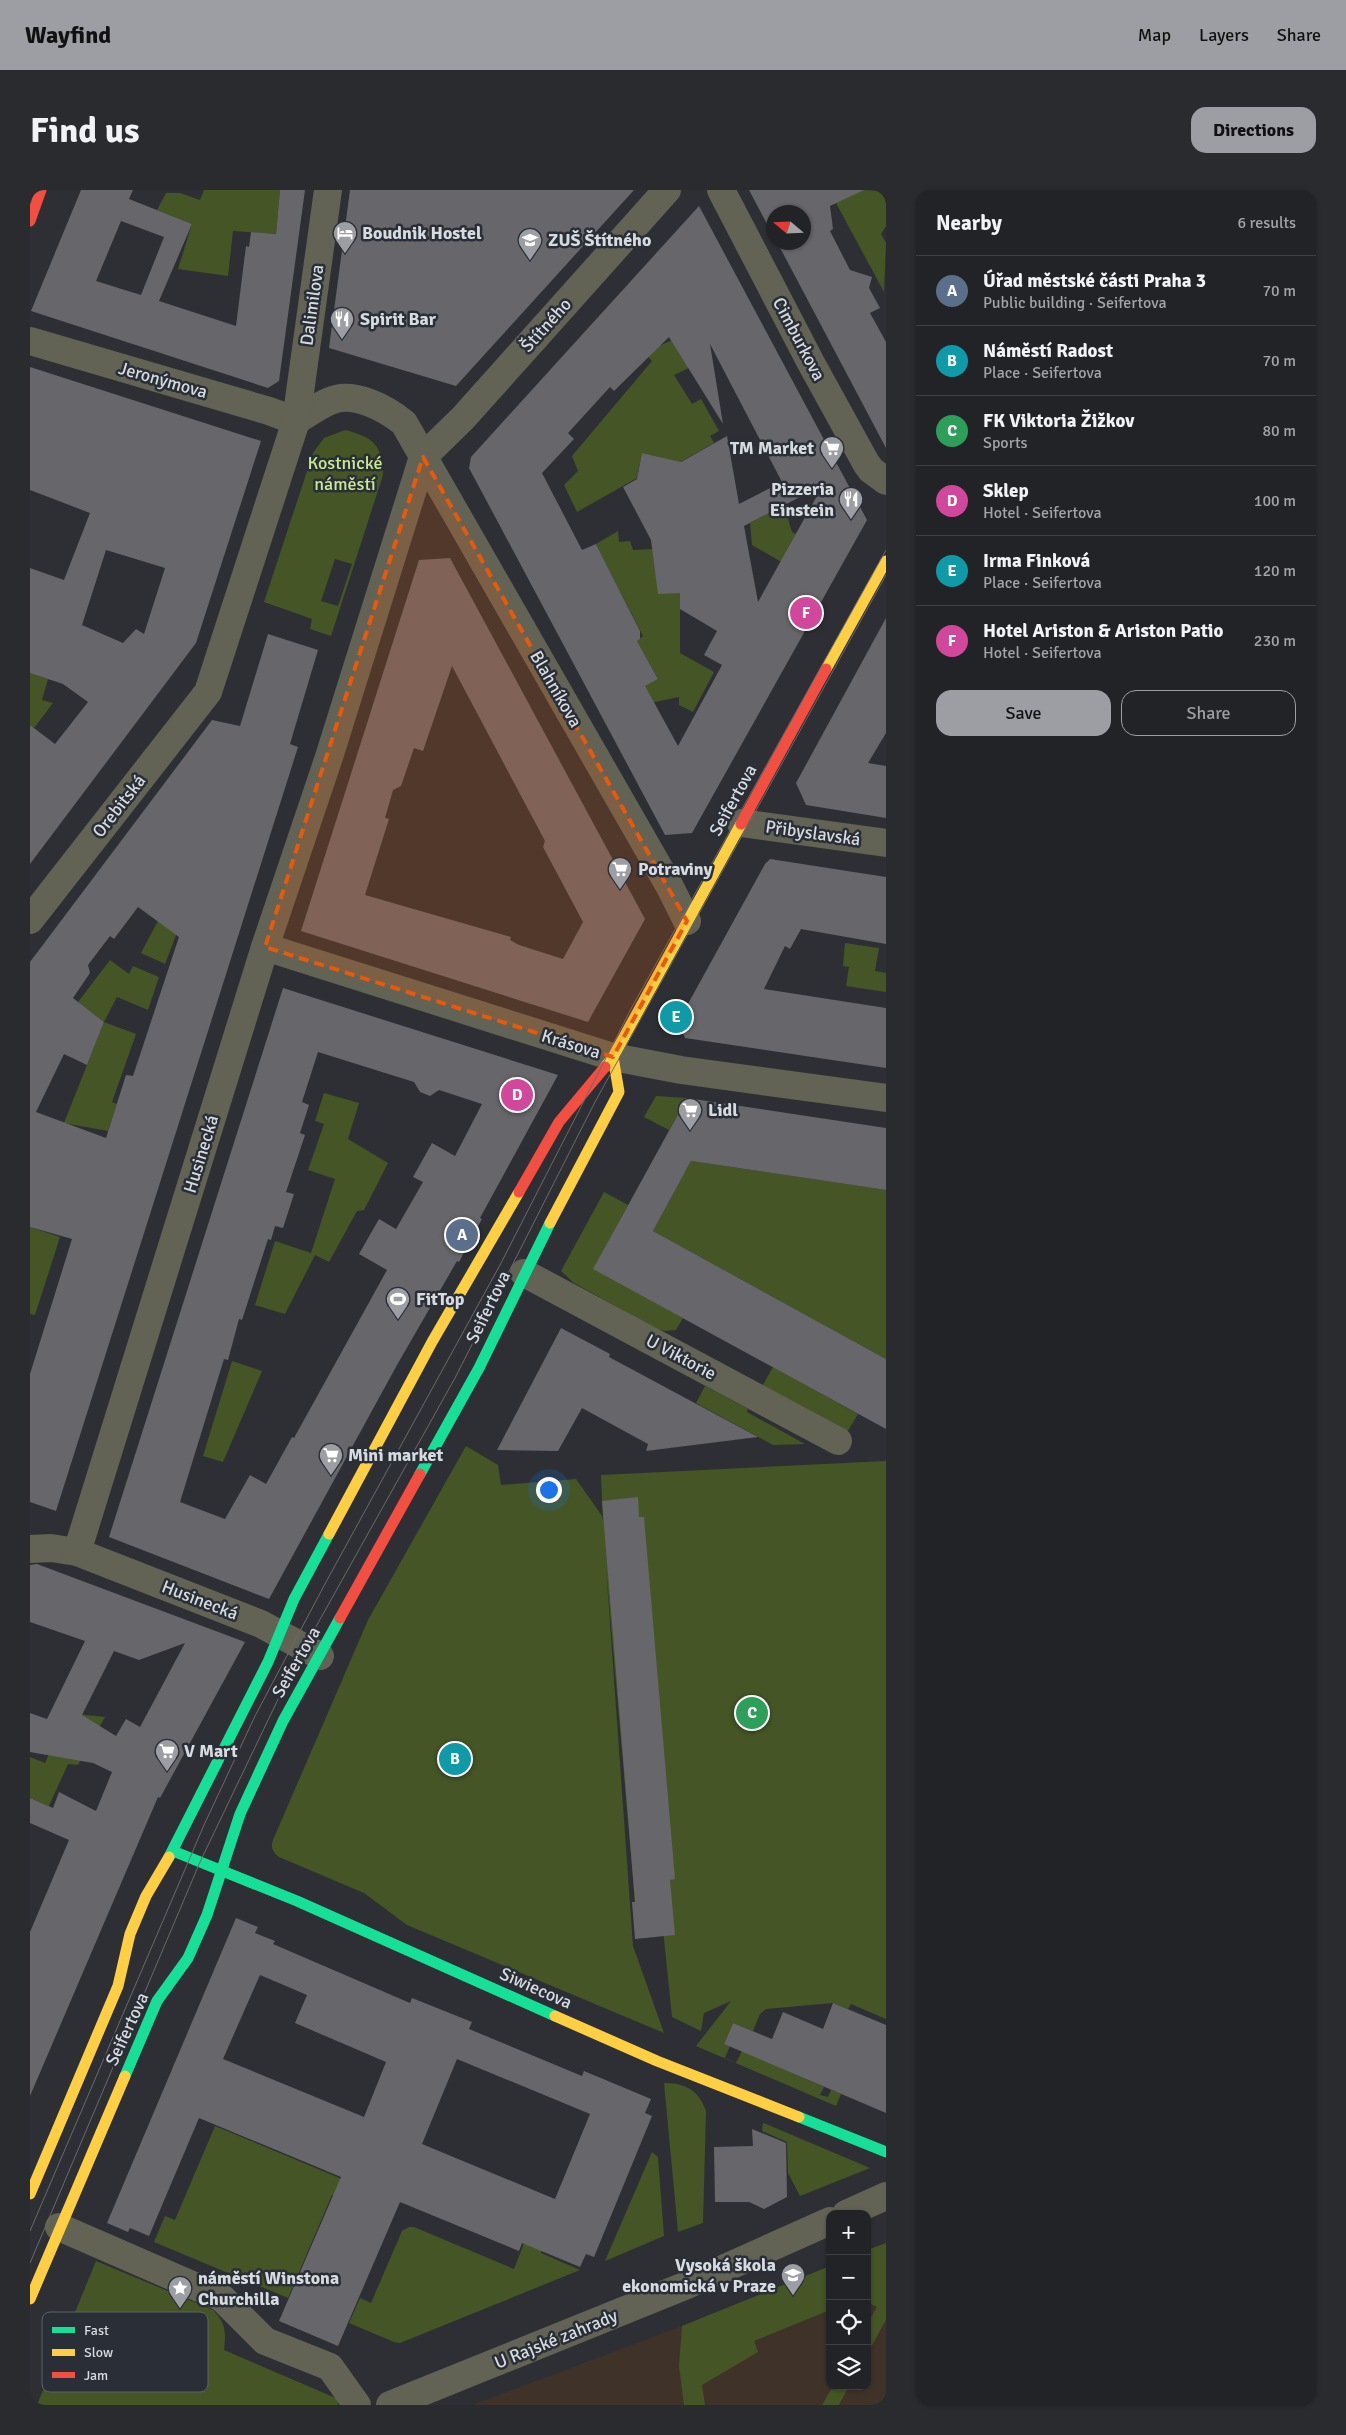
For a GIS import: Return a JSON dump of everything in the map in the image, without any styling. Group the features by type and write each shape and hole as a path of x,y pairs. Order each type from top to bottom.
{"street":[{"path":"30,221 40,190"},
{"name":"Dalimilova","path":"296,421 328,190"},
{"name":"Štítného","path":"423,457 463,418 668,190"},
{"name":"Cimburkova","path":"721,190 811,363 866,463 871,470 886,481"},
{"name":"Jeronýmova","path":"30,341 260,408 296,421"},
{"path":"296,421 331,400 349,398 369,403 390,412 404,423 423,457"},
{"name":"Orebitská","path":"30,920 208,692 296,421"},
{"name":"Husinecká","path":"77,1552 265,946 329,757 423,457"},
{"name":"Blahníkova","path":"423,457 665,878 687,921"},
{"name":"Seifertova","path":"30,2194 118,1986 130,1934 146,1896 173,1851 268,1662 294,1599 437,1334 559,1122 613,1057 886,561"},
{"name":"Přibyslavská","path":"741,822 886,843"},
{"name":"Krásova","path":"265,946 613,1057 671,1069 886,1098"},
{"name":"Seifertova","path":"30,2299 59,2227 157,2001 188,1958 207,1915 248,1797 283,1721 478,1368 524,1273 619,1092 613,1057"},
{"name":"U Viktorie","path":"524,1273 838,1441"},
{"name":"Husinecká","path":"30,1549 51,1548 77,1552 261,1624 320,1656"},
{"name":"Siwiecova","path":"173,1851 297,1901 657,2061 886,2152"},
{"path":"855,2210 886,2196"},
{"name":"U Rajské zahrady","path":"390,2405 686,2285 826,2223"},
{"path":"59,2227 222,2298 265,2341 330,2367 357,2405"}],"highlighted area":[{"path":"423,457 687,921 613,1057 265,947"}],"shaded area":[{"name":"Vysoká škola ekonomická v Praze","path":"886,2243 886,2405 472,2405 682,2326 826,2268 826,2390 871,2390 871,2249"}],"green space":[{"path":"204,190 280,190 276,234 233,231 228,276 178,269 192,224 157,210 166,193 180,193 200,200"},
{"path":"862,190 886,191 886,226 881,234 886,243 884,292 836,203"},
{"path":"681,336 689,368 674,375 692,404 701,399 719,431 710,436 714,443 680,462 642,453 637,478 577,512 564,485 578,471 572,456 652,361 648,357 659,346"},
{"name":"Kostnické náměstí","path":"345,430 363,436 369,439 378,449 383,465 383,475 331,636 310,629 312,619 264,602 313,453 324,438","holes":["335,559 352,564 338,606 321,601"]},
{"path":"784,505 792,532 796,534 789,546 785,564 752,545 750,523"},
{"path":"618,531 619,542 630,541 633,550 653,549 680,593 680,653 714,672 693,712 679,705 679,697 650,703 642,687 658,679 637,641 643,636 596,544"},
{"path":"30,673 48,679 42,700 53,703 34,728 30,725"},
{"path":"161,915 181,922 165,964 141,953"},
{"path":"845,943 879,948 875,971 886,973 886,992 846,986 849,967 843,966"},
{"path":"110,960 129,974 133,966 159,977 148,1010 117,997 104,1022 78,1002"},
{"path":"104,1022 136,1034 112,1102 117,1104 108,1131 64,1123"},
{"path":"324,1093 359,1103 348,1139 388,1163 364,1210 357,1211 329,1262 315,1255 285,1314 255,1305 275,1241 311,1253 335,1179 308,1170 324,1124 315,1121"},
{"path":"656,1096 687,1098 669,1130 644,1117"},
{"path":"691,1161 886,1190 886,1359 653,1231"},
{"path":"604,1192 628,1205 594,1269 683,1318 676,1330 665,1331 657,1329 574,1283 561,1271"},
{"path":"30,1227 60,1237 35,1315 30,1314"},
{"path":"232,1361 262,1371 223,1462 203,1456"},
{"path":"773,1367 858,1414 846,1434 760,1390"},
{"path":"705,1386 748,1409 747,1412 805,1444 773,1445 696,1403"},
{"path":"466,1446 498,1465 501,1485 576,1479 602,1516 603,1521 601,1475 886,1461 886,2019 851,2004 848,2009 833,2003 766,2009 760,2014 753,2031 733,2023 724,2044 730,2046 725,2058 736,2063 742,2051 824,2087 820,2095 828,2097 831,2090 841,2094 836,2106 696,2046 731,2001 704,2013 701,2031 672,2017 660,1900 635,1902 606,1567 633,1946 664,2033 407,1925 364,1893 279,1857 274,1852 272,1848 273,1840 368,1620"},
{"path":"67,1713 105,1717 78,1765 68,1764 49,1806 30,1798 30,1757 45,1763"},
{"path":"664,2083 672,2083 691,2090 700,2098 706,2111 703,2223 678,2232"},
{"path":"763,2123 870,2168 800,2196 788,2173 787,2142 762,2131"},
{"path":"215,2126 342,2179 335,2196 332,2195 288,2298 154,2242 165,2216 175,2220"},
{"path":"652,2152 658,2157 664,2236 605,2261"},
{"path":"409,2227 414,2227 514,2269 526,2238 543,2246 541,2253 580,2270 400,2343 394,2342 349,2323 360,2298 371,2303 402,2231"},
{"path":"886,2243 886,2320 871,2347 871,2317 877,2307 871,2304 871,2249"},
{"path":"96,2261 213,2310 223,2324 224,2350 338,2399 338,2405 37,2405 42,2392 208,2392 208,2312 75,2312"},
{"path":"826,2268 826,2312 754,2341 758,2352 702,2385 705,2405 684,2405 679,2366 682,2326"},
{"path":"831,2390 847,2390 839,2405 822,2405"}],"building":[{"path":"81,190 133,190 129,199 192,224 159,301 236,326 246,246 249,247 251,232 276,234 280,190 305,190 279,381 268,388 31,311","holes":["121,221 164,237 141,295 96,281"]},
{"path":"350,190 634,190 456,386 329,348"},
{"path":"749,190 864,190 830,206 833,229 830,231 850,270 872,277 869,288 880,308 870,313 886,342 886,448 781,250 811,250 811,205 766,205 766,222"},
{"path":"699,206 867,520 692,833 665,835 469,468 471,457","holes":["669,337 723,424 710,344 782,482 739,504 727,436 681,462 642,453 637,479 623,487 651,540 658,594 680,593 680,609 717,631 704,655 722,665 678,746 645,686 658,679 637,641 640,639 640,631 596,544 582,550 542,473 574,439 568,433 610,387 614,391","823,485 758,602 744,526"]},
{"path":"30,367 261,441 196,643 30,864 30,725 55,744 88,702 63,684 30,673 30,568 64,580 90,513 30,490","holes":["106,550 165,568 144,634 136,629 123,643 82,625"]},
{"path":"450,558 645,919 588,1022 301,931 419,560","holes":["452,666 545,841 543,847 583,922 563,959 519,945 510,940 511,937 365,895 389,819 385,818 393,790 401,786 414,748 423,751"]},
{"path":"886,618 886,733 868,763 886,766 886,818 806,805 796,783"},
{"path":"268,634 318,650 290,744 298,747 56,1511 30,1502 30,1374 72,1239 30,1227 30,962 212,720 240,726","holes":["138,907 179,937 133,1076 126,1075 106,1138 36,1112 64,1054 87,1065 104,1022 73,998 90,973 88,965 110,936 114,939"]},
{"path":"770,859 886,877 886,944 801,929 790,949 785,946 764,989 886,1008 886,1068 685,1038 678,1022 765,864"},
{"path":"283,988 558,1075 480,1218 482,1219 459,1262 457,1261 397,1365 269,1599 109,1537","holes":["318,1052 414,1082 420,1092 430,1096 439,1090 482,1104 455,1156 432,1143 413,1177 423,1182 396,1229 379,1219 359,1254 387,1270 294,1438 292,1437 266,1484 250,1475 225,1519 180,1502 224,1359 228,1360 239,1319 242,1320 268,1239 271,1240 275,1226 283,1228 294,1194 286,1192 305,1135 300,1133 309,1105 302,1102"]},
{"path":"687,1098 886,1128 886,1190 691,1161 653,1231 886,1359 886,1429 593,1269"},
{"path":"561,1328 610,1354 609,1357 758,1437 646,1451 648,1444 582,1408 558,1451 497,1450"},
{"path":"638,1497 639,1517 644,1517 675,1879 670,1880 675,1935 635,1939 632,1902 635,1902 602,1501"},
{"path":"37,1564 245,1642 160,1798 158,1797 30,2096 30,1932 69,1840 30,1823 30,1798 53,1808 59,1792 96,1811 112,1772 93,1763 30,1752 30,1713 47,1719 85,1641 30,1622 30,1565","holes":["185,1643 140,1727 126,1719 116,1736 82,1715 114,1651 139,1660"]},
{"path":"236,1918 258,1927 255,1933 275,1941 273,1944 410,2003 412,1998 472,2022 469,2029 582,2076 584,2071 651,2099 645,2113 652,2116 594,2257 586,2254 580,2267 522,2243 519,2251 400,2202 338,2346 279,2321 341,2177 199,2118 149,2236 130,2228 128,2232 107,2223","holes":["260,1975 307,1995 295,2023 386,2062 364,2117 223,2059","457,2059 590,2114 555,2199 422,2144"]},
{"path":"833,2003 886,2025 886,2113 724,2044 733,2023 772,2039 783,2012 823,2029"},
{"path":"752,2129 786,2143 787,2197 764,2209 749,2202 715,2202 714,2147 753,2146"}],"tram line":[{"path":"30,2231 204,1825 255,1716 326,1582 500,1265 632,1007 886,550"},
{"path":"30,2263 200,1862 294,1666 455,1378 595,1102 886,575"}],"traffic: fast":[{"path":"420,1474 479,1368 550,1223"},
{"path":"169,1857 268,1662 294,1599 329,1534"},
{"path":"125,2076 157,2001 188,1958 207,1915 240,1814 283,1721 340,1618"},
{"path":"173,1851 297,1901 555,2016"},
{"path":"799,2117 886,2152"}],"traffic: slow":[{"path":"826,669 886,561"},
{"path":"605,1067 613,1057 741,824"},
{"path":"550,1223 619,1092 613,1057"},
{"path":"329,1534 432,1342 519,1192"},
{"path":"30,2194 118,1986 130,1934 146,1896 169,1857"},
{"path":"555,2016 657,2061 799,2117"},
{"path":"30,2299 125,2076"}],"traffic: jam":[{"path":"30,221 41,190"},
{"path":"741,824 826,669"},
{"path":"519,1192 559,1122 605,1067"},
{"path":"340,1618 420,1474"}],"place":[{"name":"Boudnik Hostel","path":"345,254"},
{"name":"ZUŠ Štítného","path":"530,261"},
{"name":"Spirit Bar","path":"342,340"},
{"name":"TM Market","path":"832,469"},
{"name":"Pizzeria Einstein","path":"851,520"},
{"name":"Hotel Ariston & Ariston Patio","path":"806,613"},
{"name":"Potraviny","path":"620,890"},
{"name":"Irma Finková","path":"676,1017"},
{"name":"Sklep","path":"517,1095"},
{"name":"Lidl","path":"690,1131"},
{"name":"Úřad městské části Praha 3","path":"462,1235"},
{"name":"FitTop","path":"398,1320"},
{"name":"Mini market","path":"331,1476"},
{"name":"FK Viktoria Žižkov","path":"752,1713"},
{"name":"Náměstí Radost","path":"455,1759"},
{"name":"V Mart","path":"167,1772"},
{"name":"Vysoká škola ekonomická v Praze","path":"793,2296"},
{"name":"náměstí Winstona Churchilla","path":"180,2309"}]}
